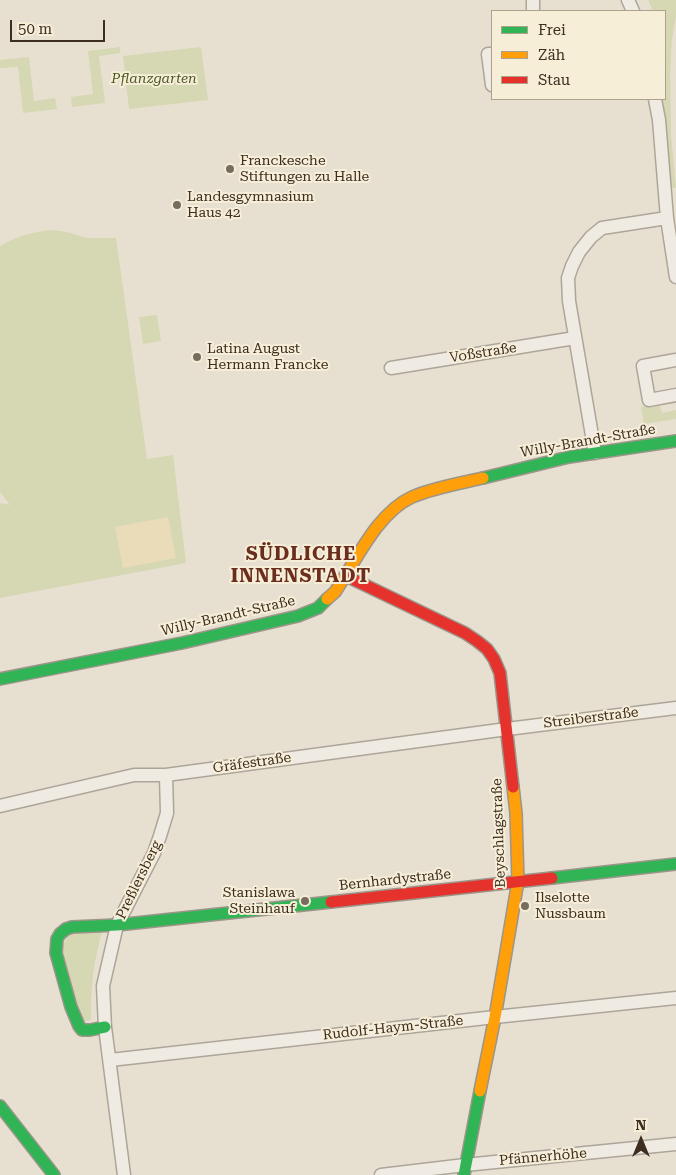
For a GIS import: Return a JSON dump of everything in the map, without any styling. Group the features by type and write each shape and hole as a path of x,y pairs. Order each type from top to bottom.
{"street":[{"path":"491,54 488,54 491,77"},
{"path":"655,100 659,120 667,218 676,277"},
{"path":"595,453 568,296 568,278 579,252 591,237 602,228 667,218"},
{"name":"Voßstraße","path":"391,368 575,338"},
{"path":"676,360 643,366 649,400 676,395"},
{"name":"Willy-Brandt-Straße","path":"0,679 182,643 298,616 318,608 327,601 377,529 392,511 410,498 430,490 569,457 676,441"},
{"name":"Beyschlagstraße","path":"346,576 465,633 481,643 495,660 500,673 516,813 518,881 495,1017 464,1170"},
{"name":"Streiberstraße","path":"507,729 676,708"},
{"name":"Gräfestraße","path":"0,806 134,775 166,775 507,729"},
{"name":"Preßlersberg","path":"124,1175 105,1026 103,986 117,925 154,854 167,813 166,775"},
{"name":"Bernhardystraße","path":"117,925 676,864"},
{"name":"Preßlersberg","path":"105,1026 83,1030 79,1026 56,953 56,943 60,935 67,929 117,925"},
{"name":"Rudolf-Haym-Straße","path":"110,1060 676,998"},
{"path":"0,1106 54,1175"},
{"name":"Pfännerhöhe","path":"381,1175 464,1170 676,1144"}],"green space":[{"path":"648,0 676,0 670,71 671,135 676,188 668,189 658,100 666,100 666,10 653,10"},
{"path":"120,47 120,53 99,56 105,103 72,107 71,97 93,94 88,51"},
{"name":"Pflanzgarten","path":"201,47 208,100 129,109 123,56"},
{"path":"29,57 34,101 55,98 57,109 23,113 18,67 0,68 0,60"},
{"path":"52,230 87,238 116,238 147,459 173,455 186,563 0,598 0,503 10,505 0,492 0,246 25,235"},
{"path":"157,315 161,341 143,344 139,317"},
{"path":"659,403 662,413 676,410 676,419 644,424 641,407"},
{"path":"103,928 93,974 91,1020 83,1022 60,948 73,931"}],"sand":[{"path":"168,517 176,558 123,568 115,527"}],"traffic: fast":[{"path":"483,478 569,457 676,441"},
{"path":"0,679 182,643 298,616 318,608 327,599"},
{"path":"552,878 676,864"},
{"path":"105,1027 82,1030 71,1007 56,953 57,939 66,929 331,902"},
{"path":"464,1175 480,1091"},
{"path":"0,1106 54,1175"}],"traffic: slow":[{"path":"327,599 335,592 368,539 388,514 400,504 428,491 483,478"},
{"path":"480,1091 495,1017 518,881 516,813 513,787"}],"traffic: jam":[{"path":"346,576 465,633 487,649 500,673 513,787"},
{"path":"331,902 552,878"}],"place":[{"name":"Franckesche Stiftungen zu Halle","path":"230,169"},
{"name":"Landesgymnasium Haus 42","path":"177,205"},
{"name":"Latina August Hermann Francke","path":"197,357"},
{"name":"Stanislawa Steinhauf","path":"305,901"},
{"name":"Ilselotte Nussbaum","path":"525,906"}],"district":[{"name":"SÜDLICHE INNENSTADT","path":"301,565"}]}
